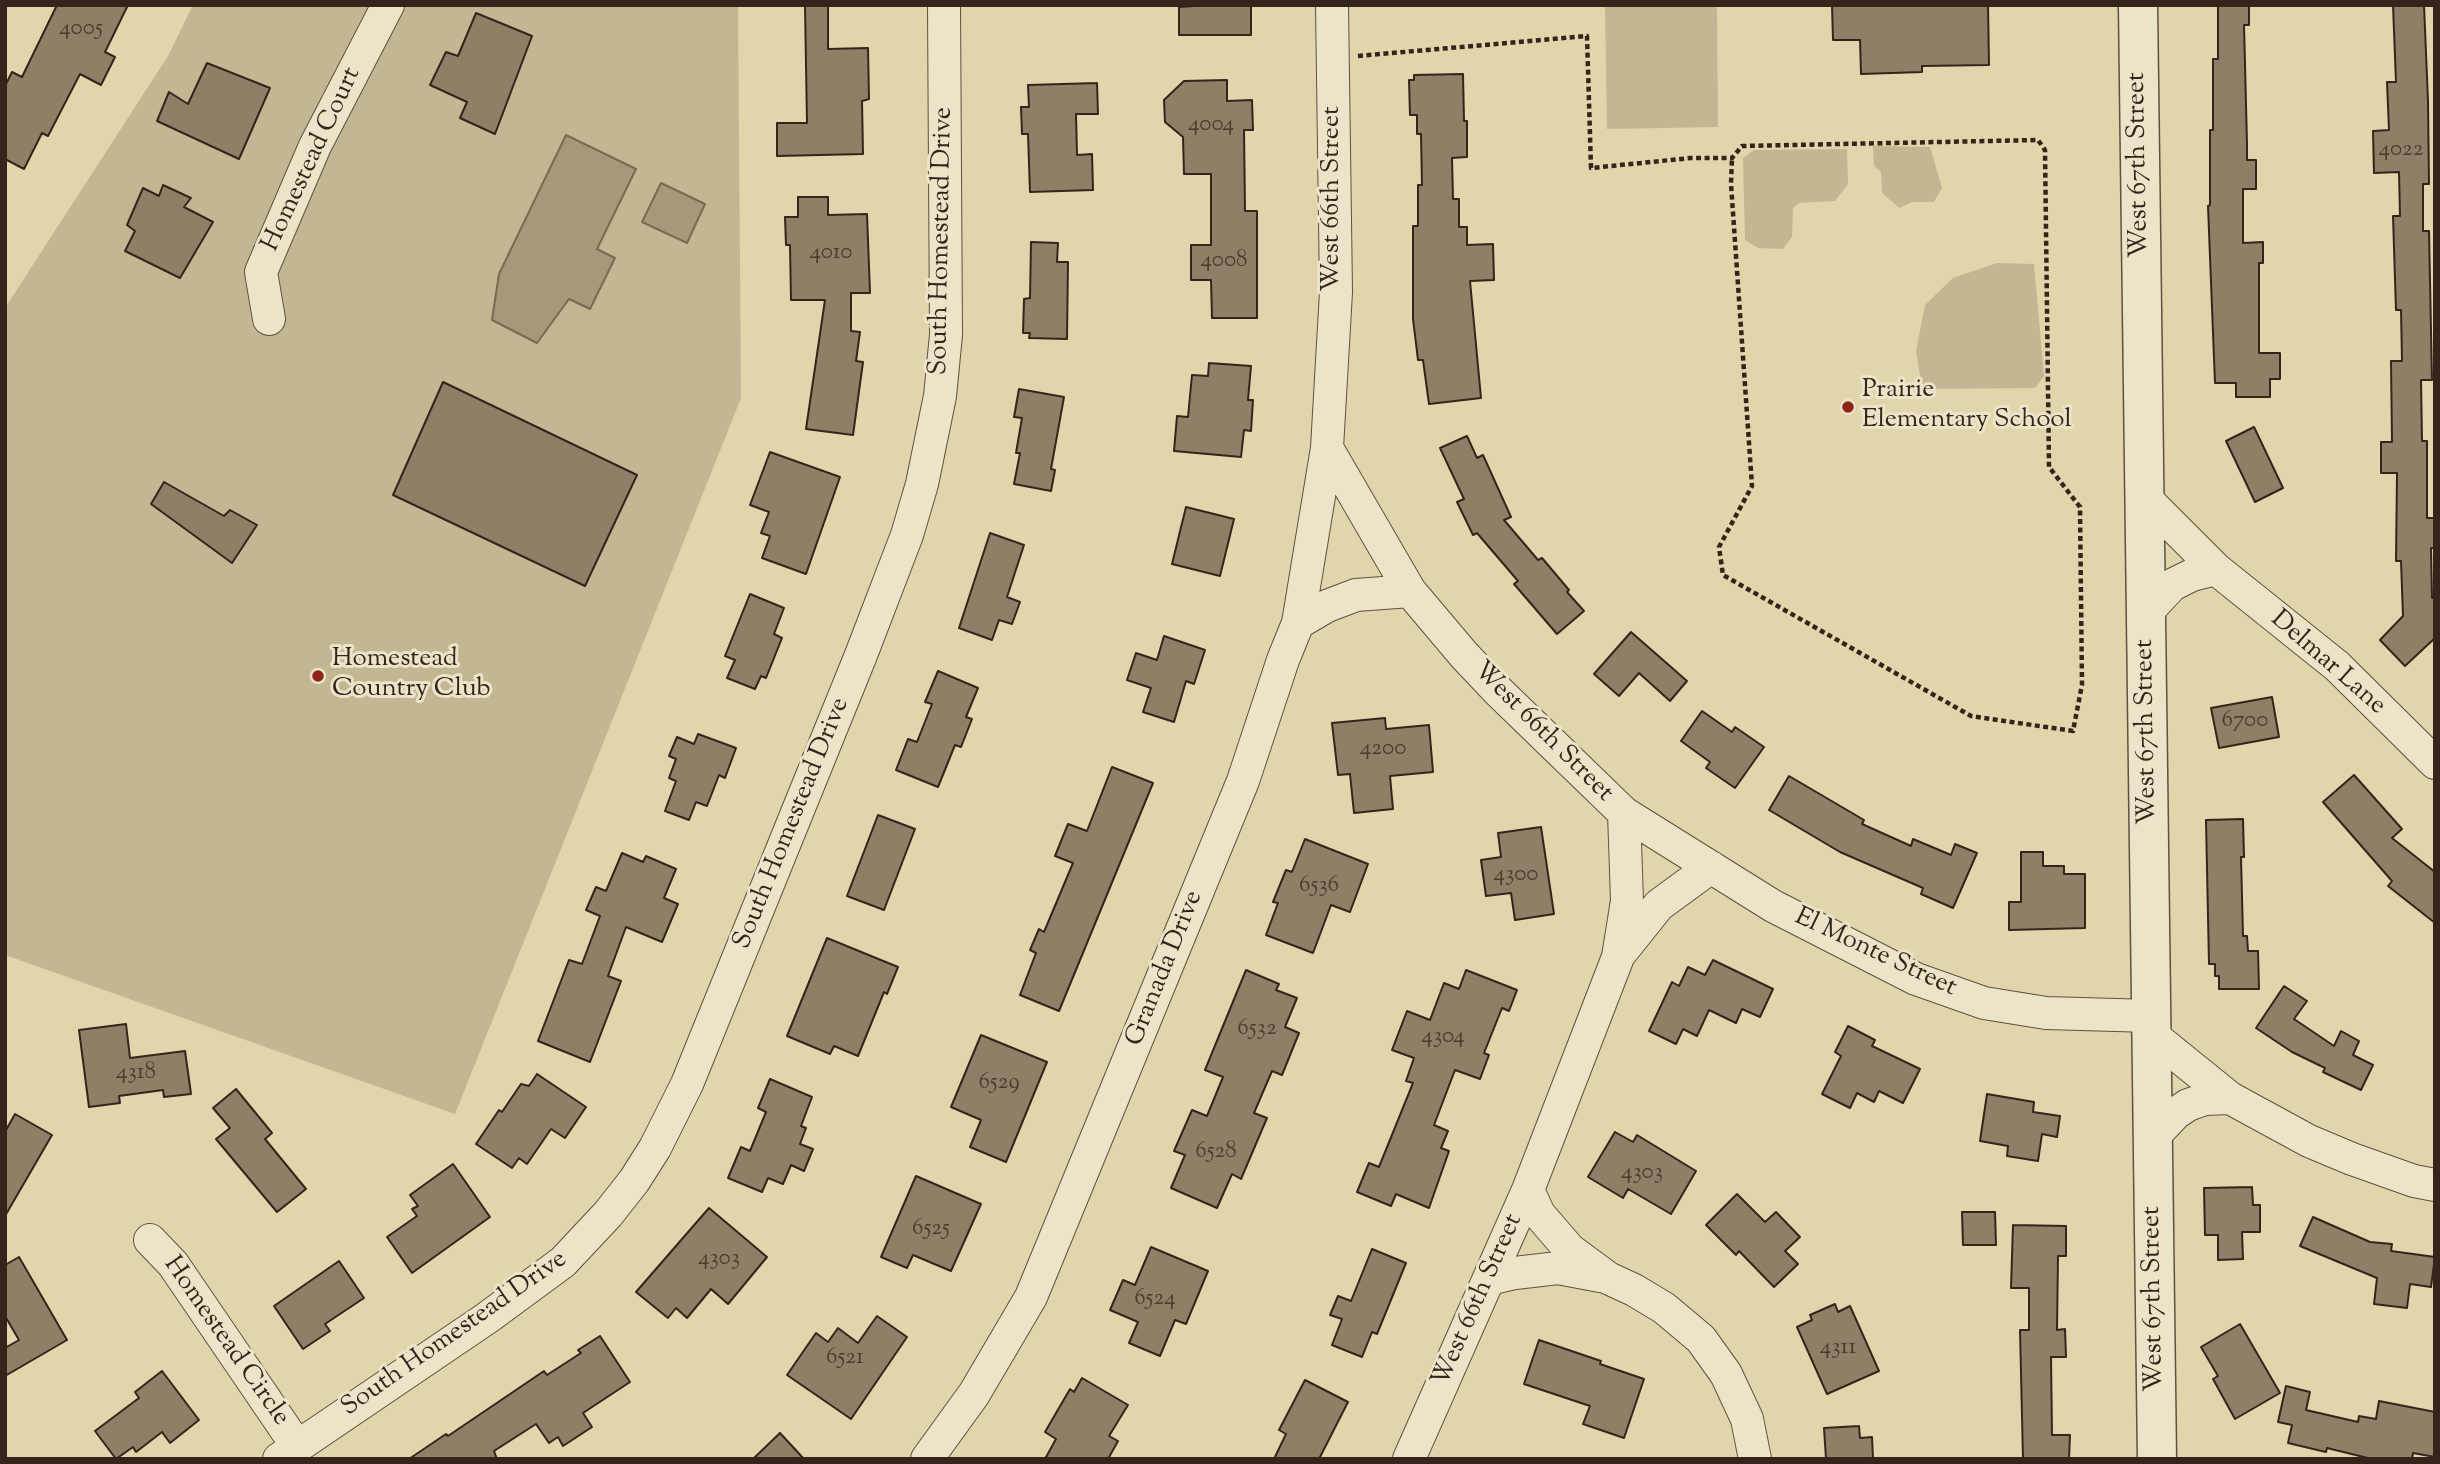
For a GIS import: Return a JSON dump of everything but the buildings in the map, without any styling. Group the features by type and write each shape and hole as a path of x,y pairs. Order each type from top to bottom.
{"street":[{"name":"Homestead Court","path":"268,319 261,272 314,146 388,5"},
{"name":"South Homestead Drive","path":"288,1452 487,1318 563,1262 608,1214 634,1181 655,1148 687,1084 861,655 907,535 922,484 940,397 946,335 944,5"},
{"name":"West 66th Street","path":"1332,5 1336,292 1327,448 1410,591 1498,691 1624,813 1627,901 1618,957 1528,1190 1409,1459"},
{"name":"West 67th Street","path":"2138,5 2153,1137 2161,1456"},
{"name":"Granada Drive","path":"927,1459 974,1394 1031,1297 1243,781 1298,623 1327,448"},
{"name":"Delmar Lane","path":"2145,498 2216,569 2337,667 2435,763"},
{"path":"2146,613 2172,585 2192,575 2216,569"},
{"path":"1298,623 1327,606 1356,595 1410,591"},
{"name":"El Monte Street","path":"1624,813 1773,906 1916,979 1983,1003 2152,1025"},
{"path":"1618,957 1659,905 1711,867"},
{"path":"2152,1025 2230,1098 2309,1141 2341,1155 2414,1181 2435,1185"},
{"path":"2153,1137 2176,1113 2188,1105 2205,1099 2230,1098"},
{"path":"1528,1190 1539,1214 1570,1250 1608,1278 1664,1308 1701,1339 1726,1374 1747,1419 1755,1459"},
{"name":"Homestead Circle","path":"150,1240 173,1264 288,1452"},
{"path":"1489,1279 1558,1268 1608,1278"}],"path":[{"path":"1351,57 1587,36 1591,168 1691,158 1732,158"},
{"path":"2038,139 2045,150 2049,467 2080,507 2082,685 2073,731 1971,716 1723,575 1719,547 1752,486 1731,184 1732,158 1742,146 1755,145 2038,139"}],"shaded area":[{"name":"Homestead Country Club","path":"193,5 738,5 741,398 455,1114 5,955 5,308 168,56"},
{"path":"1605,5 1717,5 1718,127 1607,129"},
{"path":"566,135 636,169 597,249 615,258 590,309 569,299 537,343 492,320 499,274"},
{"path":"1873,146 1930,147 1942,188 1934,202 1912,202 1899,208 1882,193 1881,172 1874,166"},
{"path":"1847,149 1848,184 1835,201 1799,203 1793,208 1792,237 1783,249 1758,248 1745,240 1743,158 1754,150"},
{"path":"661,183 705,204 687,243 642,222"},
{"path":"1997,263 2034,264 2044,376 2035,388 1922,389 1916,351 1925,305 1953,278"}],"place":[{"name":"Prairie Elementary School","path":"1848,407"},
{"name":"Homestead Country Club","path":"318,676"}]}
